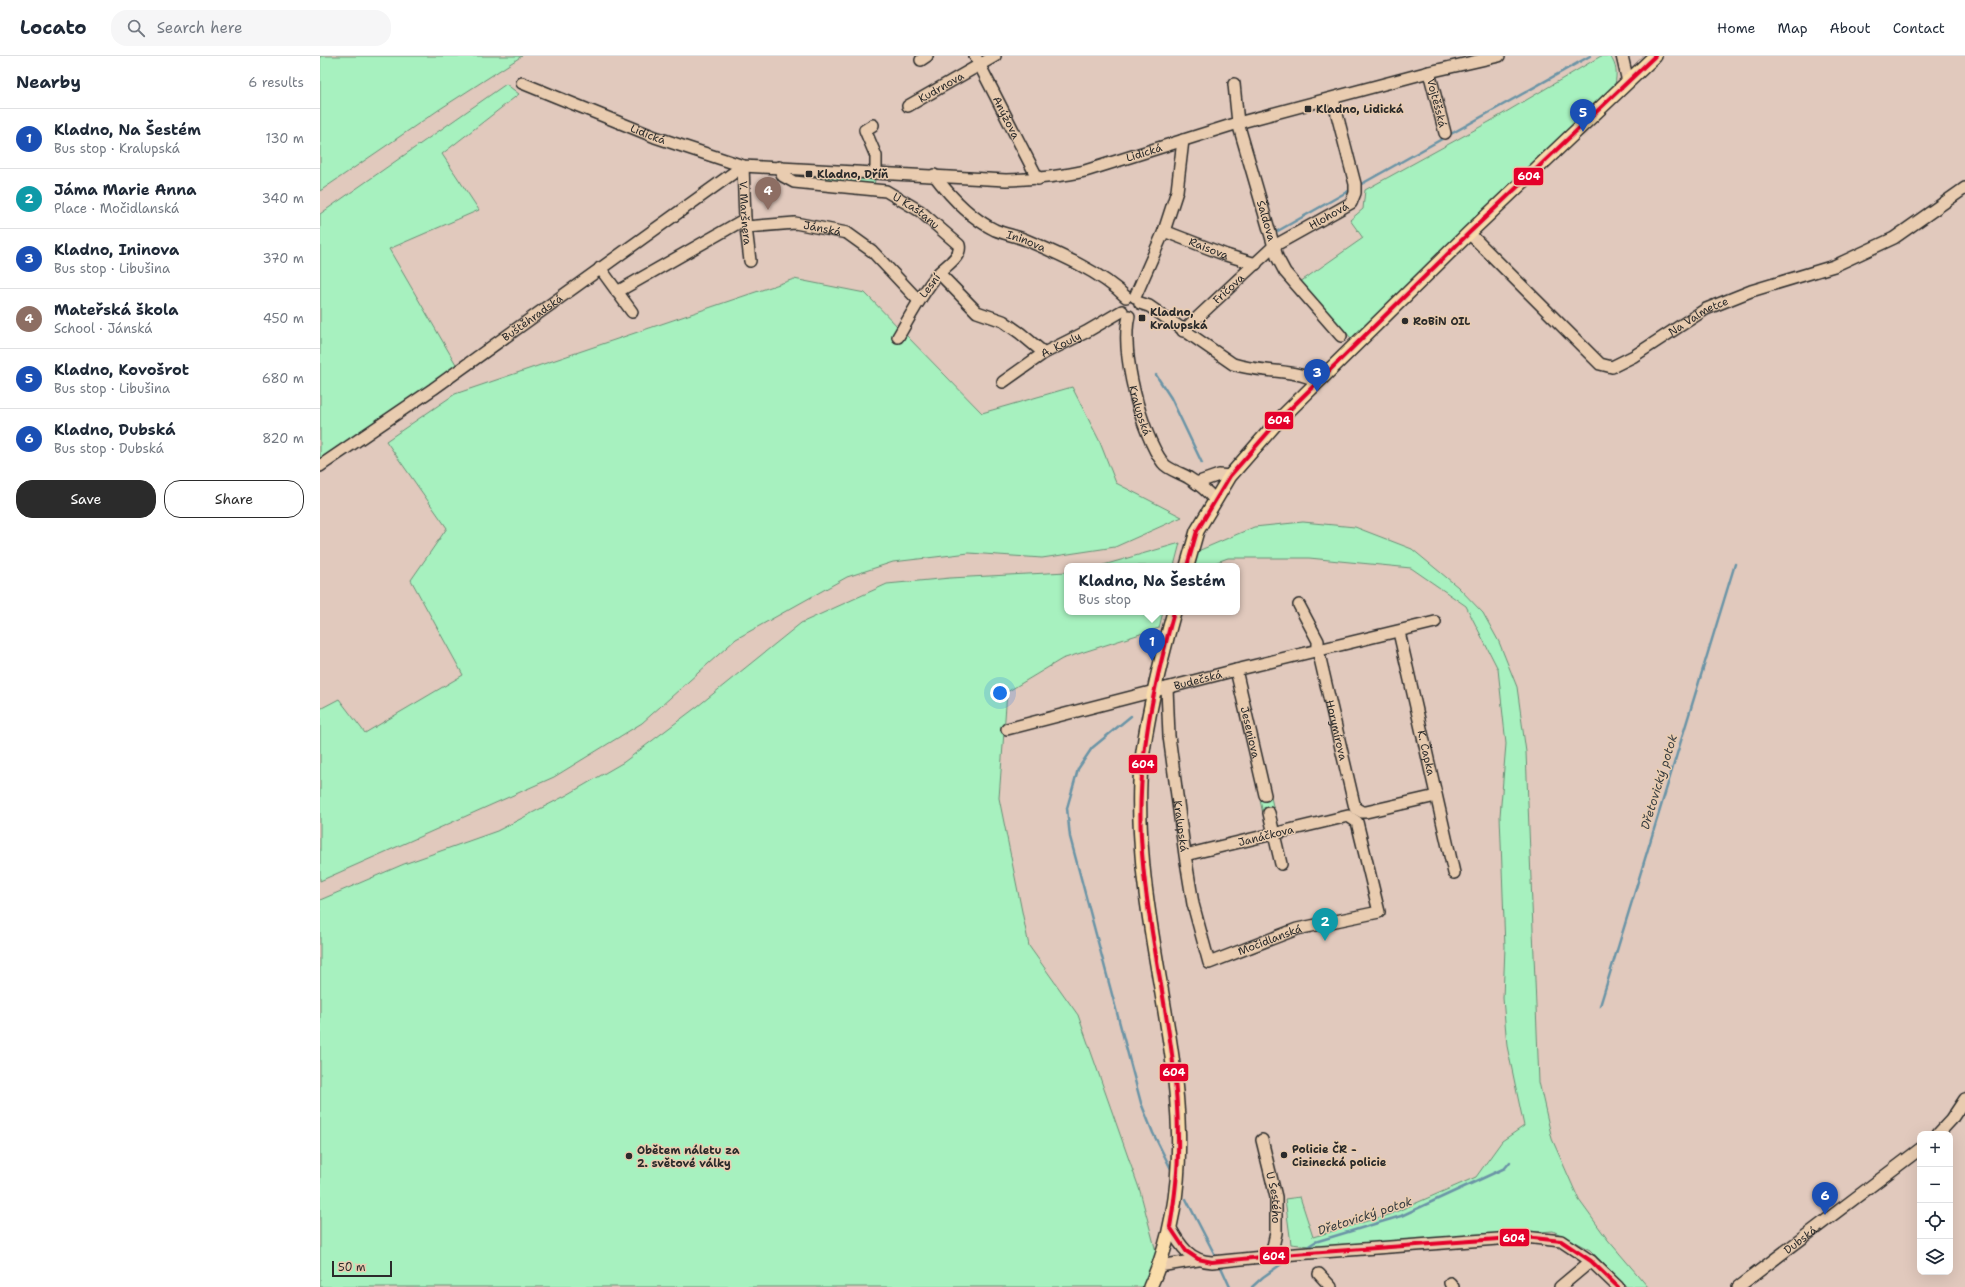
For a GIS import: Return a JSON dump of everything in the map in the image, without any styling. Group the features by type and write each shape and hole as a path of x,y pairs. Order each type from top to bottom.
{"main road":[{"path":"1188,563 1198,531 1230,476 1278,421 1469,232 1656,56"},
{"name":"Kralupská","path":"1150,1287 1159,1266 1170,1227 1179,1174 1176,1081 1143,867 1139,809 1143,755 1161,690 1174,615"}],"street":[{"name":"Kudrnova","path":"908,106 978,60 995,56"},
{"name":"Lidická","path":"522,83 655,137 743,166 1006,180 1061,177 1085,171 1238,123 1333,99 1429,72 1499,56"},
{"path":"1622,56 1628,82"},
{"name":"Anýžova","path":"978,60 1038,179"},
{"name":"Vojtěšská","path":"1429,72 1445,134"},
{"name":"Šaldova","path":"1234,84 1238,123 1277,257 1285,272 1341,336"},
{"name":"Hlohová","path":"1274,246 1346,208 1352,203 1355,189 1333,99"},
{"path":"873,126 865,130 876,156 876,172"},
{"path":"1134,299 1122,302 1125,314 1138,313 1134,299 1164,231 1177,191 1183,140"},
{"name":"V. Maršnera","path":"743,166 745,223 750,260"},
{"name":"Buštěhradská","path":"320,466 433,389 743,166"},
{"name":"U Kaštanu","path":"779,167 783,176 794,182 876,188 886,191 920,210 954,240"},
{"name":"Ininova","path":"934,175 965,210 994,230 1025,240 1065,257 1134,299 1149,306 1232,364 1248,369 1307,376 1317,381"},
{"name":"Na Valmetce","path":"1469,232 1600,364 1612,367 1634,356 1706,309 1751,291 1834,266 1894,238 1965,188"},
{"name":"Jánská","path":"617,292 745,223 796,224 847,233 872,251 919,301"},
{"name":"Raisova","path":"1164,231 1226,255 1256,264"},
{"name":"Lesní","path":"898,337 919,301 939,273 948,266 959,252 959,245 954,240"},
{"name":"Fričova","path":"1183,331 1274,246"},
{"path":"600,268 632,312"},
{"path":"939,273 977,312 1003,321 1044,353"},
{"name":"A. Kouly","path":"1003,382 1044,353 1125,314"},
{"name":"Kralupská","path":"1125,314 1132,384 1145,430 1164,464 1196,483 1215,500"},
{"path":"1196,483 1219,475 1230,476"},
{"path":"1299,605 1318,641 1318,650"},
{"name":"Budečská","path":"1007,729 1236,670 1399,632 1435,622"},
{"name":"K. Čapka","path":"1399,632 1454,873"},
{"name":"Horymírova","path":"1318,650 1354,805 1353,813 1357,822 1379,912"},
{"name":"Jeseniova","path":"1236,670 1265,794"},
{"name":"Kralupská","path":"1161,690 1169,736 1192,904 1209,963"},
{"name":"Janáčkova","path":"1185,855 1274,834 1353,813 1366,812 1436,796"},
{"path":"1269,813 1281,864"},
{"name":"Močidlanská","path":"1209,963 1297,929 1379,912"},
{"path":"1941,1131 1951,1120 1965,1099"},
{"name":"U Šestého","path":"1262,1140 1276,1197 1276,1233 1271,1256"},
{"name":"Dubská","path":"1738,1287 1917,1151"},
{"path":"1170,1227 1185,1250 1198,1260"},
{"path":"1159,1266 1198,1260 1212,1262 1305,1253 1525,1237 1561,1241 1591,1261 1618,1287"},
{"path":"1560,1287 1591,1261"},
{"path":"1319,1274 1331,1287"}],"green space":[{"path":"320,56 522,56 440,109 320,191"},
{"path":"1601,56 1610,56 1614,63 1616,73 1615,85 1352,339 1300,282 1363,238 1350,220 1363,209 1365,190 1489,122"},
{"path":"506,84 519,94 442,154 479,210 389,249 457,366 320,460 320,214"},
{"path":"801,175 875,180 874,185 801,180"},
{"path":"794,279 865,293 982,413 1072,387 1099,440 1116,483 1182,517 1115,547 1042,558 969,553 893,562 847,577 736,639 642,723 554,777 320,881 320,709 339,699 365,733 463,675 411,580 447,528 386,441 455,394"},
{"path":"1303,522 1355,527 1412,549 1458,587 1483,613 1499,642 1517,687 1526,752 1539,1082 1552,1139 1579,1200 1608,1240 1648,1287 1627,1287 1590,1250 1553,1231 1319,1247 1291,1244 1285,1199 1300,1197 1313,1237 1391,1214 1476,1177 1502,1141 1524,1126 1507,1046 1503,998 1505,947 1500,816 1506,744 1498,669 1466,606 1411,568 1309,558 1228,558 1214,563 1194,563 1198,551 1254,527"},
{"path":"1180,543 1175,563 1110,563"},
{"path":"1064,572 1064,615 1162,615 1159,628 1062,659 1007,692 999,798 1029,946 1078,1015 1140,1191 1159,1263 1143,1287 320,1287 320,900 404,864 497,831 567,795 624,762 698,706 801,623 887,584 950,578"},
{"path":"1264,796 1271,797 1274,811 1263,814 1260,800"}],"waterway":[{"path":"1358,186 1590,56"},
{"path":"1276,232 1352,189"},
{"path":"1156,375 1171,398 1202,463"},
{"name":"Dřetovický potok","path":"1600,1006 1735,564"},
{"path":"1131,716 1092,748 1078,769 1067,808 1070,837 1141,1103 1153,1133 1172,1171"},
{"name":"Dřetovický potok","path":"1304,1249 1315,1242 1401,1216 1505,1168 1510,1162"},
{"path":"1186,1199 1217,1259"},
{"name":"Dřetovický potok","path":"1252,1287 1263,1277 1290,1258"},
{"path":"1220,1265 1230,1287"}],"transit line":[{"name":"604","path":"1188,563 1197,531 1230,476 1278,421 1469,233 1655,56"},
{"name":"604","path":"1170,1227 1178,1160 1177,1099 1168,1024 1144,875 1140,808 1144,751 1148,723 1173,615"},
{"name":"604","path":"1170,1227 1186,1251 1198,1259 1212,1262 1282,1255 1525,1237 1561,1241 1591,1261 1618,1287"}],"place":[{"name":"Kladno, Lidická","path":"1308,109"},
{"name":"Kladno, Kovošrot","path":"1583,132"},
{"name":"Kladno, Dříň","path":"809,174"},
{"name":"Mateřská škola","path":"768,210"},
{"name":"Kladno, Kralupská","path":"1142,318"},
{"name":"RoBiN OIL","path":"1405,321"},
{"name":"Kladno, Ininova","path":"1317,392"},
{"name":"Kladno, Na Šestém","path":"1152,661"},
{"name":"Jáma Marie Anna","path":"1325,941"},
{"name":"Policie ČR - Cizinecká policie","path":"1284,1155"},
{"name":"Obětem náletu za 2. světové války","path":"629,1156"},
{"name":"Kladno, Dubská","path":"1825,1215"}]}
